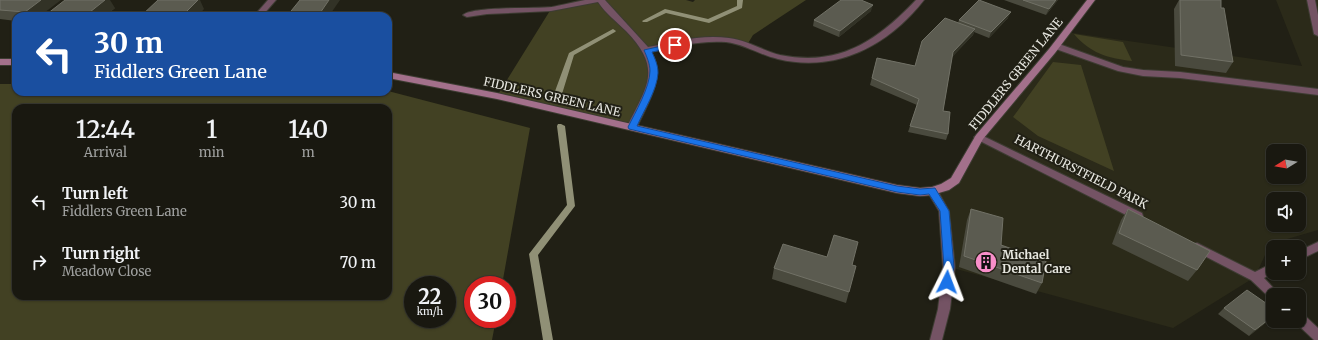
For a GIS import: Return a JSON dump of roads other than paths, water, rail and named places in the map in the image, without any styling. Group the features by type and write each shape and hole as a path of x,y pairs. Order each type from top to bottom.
{"street":[{"path":"262,12 272,0"},
{"path":"467,15 487,12 551,9 597,0"},
{"path":"600,0 647,50 653,63 654,72 652,81 632,127"},
{"path":"647,50 704,40 722,39 738,41 768,54 794,60 809,61 837,58 859,50 878,40 920,0"},
{"name":"FIDDLERS GREEN LANE","path":"392,76 497,96 897,189 920,192 932,191 945,187 955,180 979,136 1056,46 1091,0"},
{"path":"1311,0 1318,34"},
{"path":"487,12 492,2"},
{"path":"1056,46 1084,57 1107,63 1120,69 1143,73 1180,75 1318,92"},
{"path":"0,62 12,62"},
{"name":"HARTHURSTFIELD PARK","path":"979,136 1149,222"},
{"path":"932,191 944,211 949,267 944,309 936,340"},
{"path":"1188,242 1255,277 1267,288"},
{"path":"1306,252 1318,246"},
{"path":"1255,277 1266,272"},
{"path":"1306,325 1318,336"}],"waterway":[{"path":"645,21 665,11 709,21 740,7 740,0"},
{"path":"558,94 571,54 613,31"},
{"path":"548,340 533,254 571,206 561,126"}],"place":[{"name":"Michael Dental Care","path":"986,262"}]}
